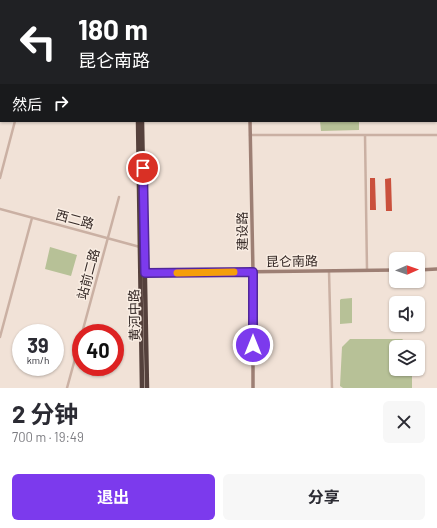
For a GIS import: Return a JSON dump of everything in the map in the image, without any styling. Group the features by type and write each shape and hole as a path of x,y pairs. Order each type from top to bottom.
{"highway":[{"name":"黄河中路","path":"138,122 147,388"},
{"name":"黄河中路","path":"142,122 142,246"},
{"name":"黄河中路","path":"142,388 143,273"}],"main road":[{"path":"363,0 390,0"},
{"name":"建设路","path":"250,122 253,272 253,388"},
{"path":"425,270 437,269"},
{"name":"昆仑南路","path":"143,273 389,270"}],"street":[{"path":"0,178 15,122"},
{"path":"250,135 437,135"},
{"path":"365,135 367,270"},
{"name":"站前二路","path":"84,324 119,197"},
{"name":"西二路","path":"0,209 142,246"},
{"path":"0,337 32,218"},
{"path":"329,271 332,388"},
{"path":"67,388 72,370"}],"green space":[{"path":"320,122 359,122 359,130 321,131"},
{"path":"50,247 77,255 71,276 45,269"},
{"path":"352,298 352,323 340,324 340,300"},
{"path":"350,339 402,339 403,340 389,340 389,376 412,376 412,388 343,388 340,386 342,347"}],"building":[{"path":"370,178 375,178 376,210 370,210"},
{"path":"391,178 392,211 386,211 385,179"}],"slow traffic":[{"path":"177,273 234,272"}],"route":[{"path":"143,168 145,273 253,272 253,345"}]}
